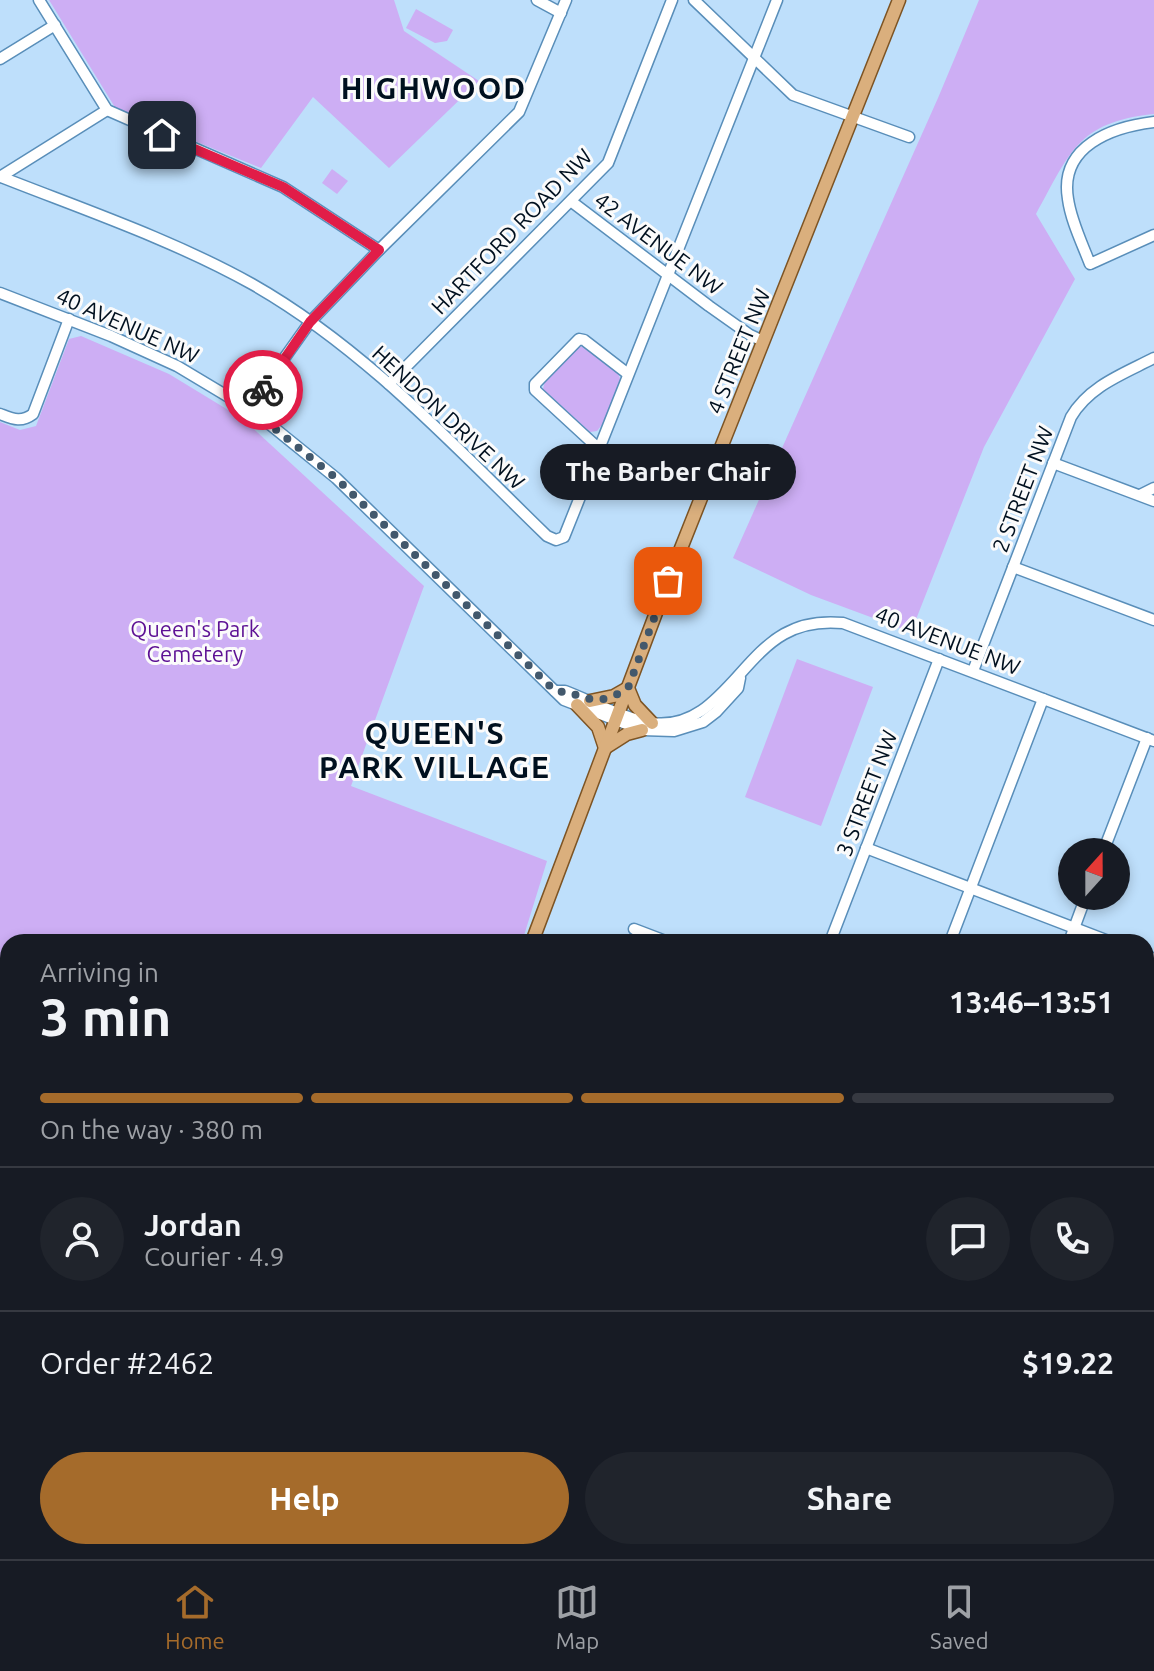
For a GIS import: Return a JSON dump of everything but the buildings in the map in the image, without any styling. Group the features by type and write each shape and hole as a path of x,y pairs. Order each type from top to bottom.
{"main road":[{"name":"4 STREET NW","path":"535,934 763,341 899,0"},
{"path":"577,705 598,727 605,748 627,734 647,727 628,688 614,696 590,701"}],"street":[{"path":"39,0 107,110 283,187 379,250"},
{"path":"537,0 561,13"},
{"path":"249,408 310,322 519,112 566,0"},
{"name":"HARTFORD ROAD NW","path":"389,384 608,163 672,0"},
{"path":"694,0 793,95 909,137"},
{"name":"HENDON DRIVE NW","path":"0,177 153,237 224,269 310,322 389,384 547,536 556,540 564,537 777,0"},
{"path":"0,59 55,25"},
{"path":"0,177 107,110"},
{"path":"1154,122 1096,138 1083,149 1071,167 1066,188 1068,203 1090,264 1154,235"},
{"name":"42 AVENUE NW","path":"572,202 750,335 763,341"},
{"name":"40 AVENUE NW","path":"0,293 177,366 249,408 336,478 564,700 647,727 679,721 699,714 713,703 778,638 802,626 822,622 852,625 1150,739"},
{"path":"0,414 25,420 33,414 69,319"},
{"path":"598,448 535,390 535,384 579,339 628,374"},
{"name":"2 STREET NW","path":"973,671 1078,405 1096,388 1154,358"},
{"path":"1053,463 1154,501"},
{"path":"1140,495 1154,488"},
{"path":"1013,567 1154,620"},
{"name":"3 STREET NW","path":"833,934 939,659"},
{"name":"40 AVENUE NW","path":"555,691 565,691 590,701 617,716"},
{"path":"953,934 1043,699"},
{"path":"1109,838 1150,739"},
{"path":"866,848 1090,934"},
{"path":"1072,934 1081,910"},
{"path":"634,929 647,934"}],"green space":[{"path":"49,0 394,0 404,31 479,81 389,168 313,97 261,168 116,109"},
{"path":"979,0 1154,0 1154,114 1108,124 1079,144 1036,214 1075,279 984,447 911,632 811,595 733,558"},
{"path":"416,9 453,30 447,41 435,43 406,28"},
{"path":"332,169 348,181 337,194 322,183"},
{"name":"Queen's Park Cemetery","path":"81,336 169,374 243,419 424,586 351,786 547,861 524,934 0,934 0,422 20,430 36,426 69,339"},
{"path":"584,346 617,371 621,381 604,422 597,431 590,432 543,389 545,381 579,347"},
{"path":"797,659 873,687 821,826 745,797"}],"way so far":[{"path":"263,390 249,408 336,478 555,691 565,691 590,701 614,696 628,688 668,581"}],"place":[{"name":"The Barber Chair","path":"668,581"}],"district":[{"name":"HIGHWOOD","path":"434,88"},
{"name":"QUEEN'S PARK VILLAGE","path":"435,750"}],"route":[{"path":"162,135 283,187 379,250 310,322 263,390"}]}
